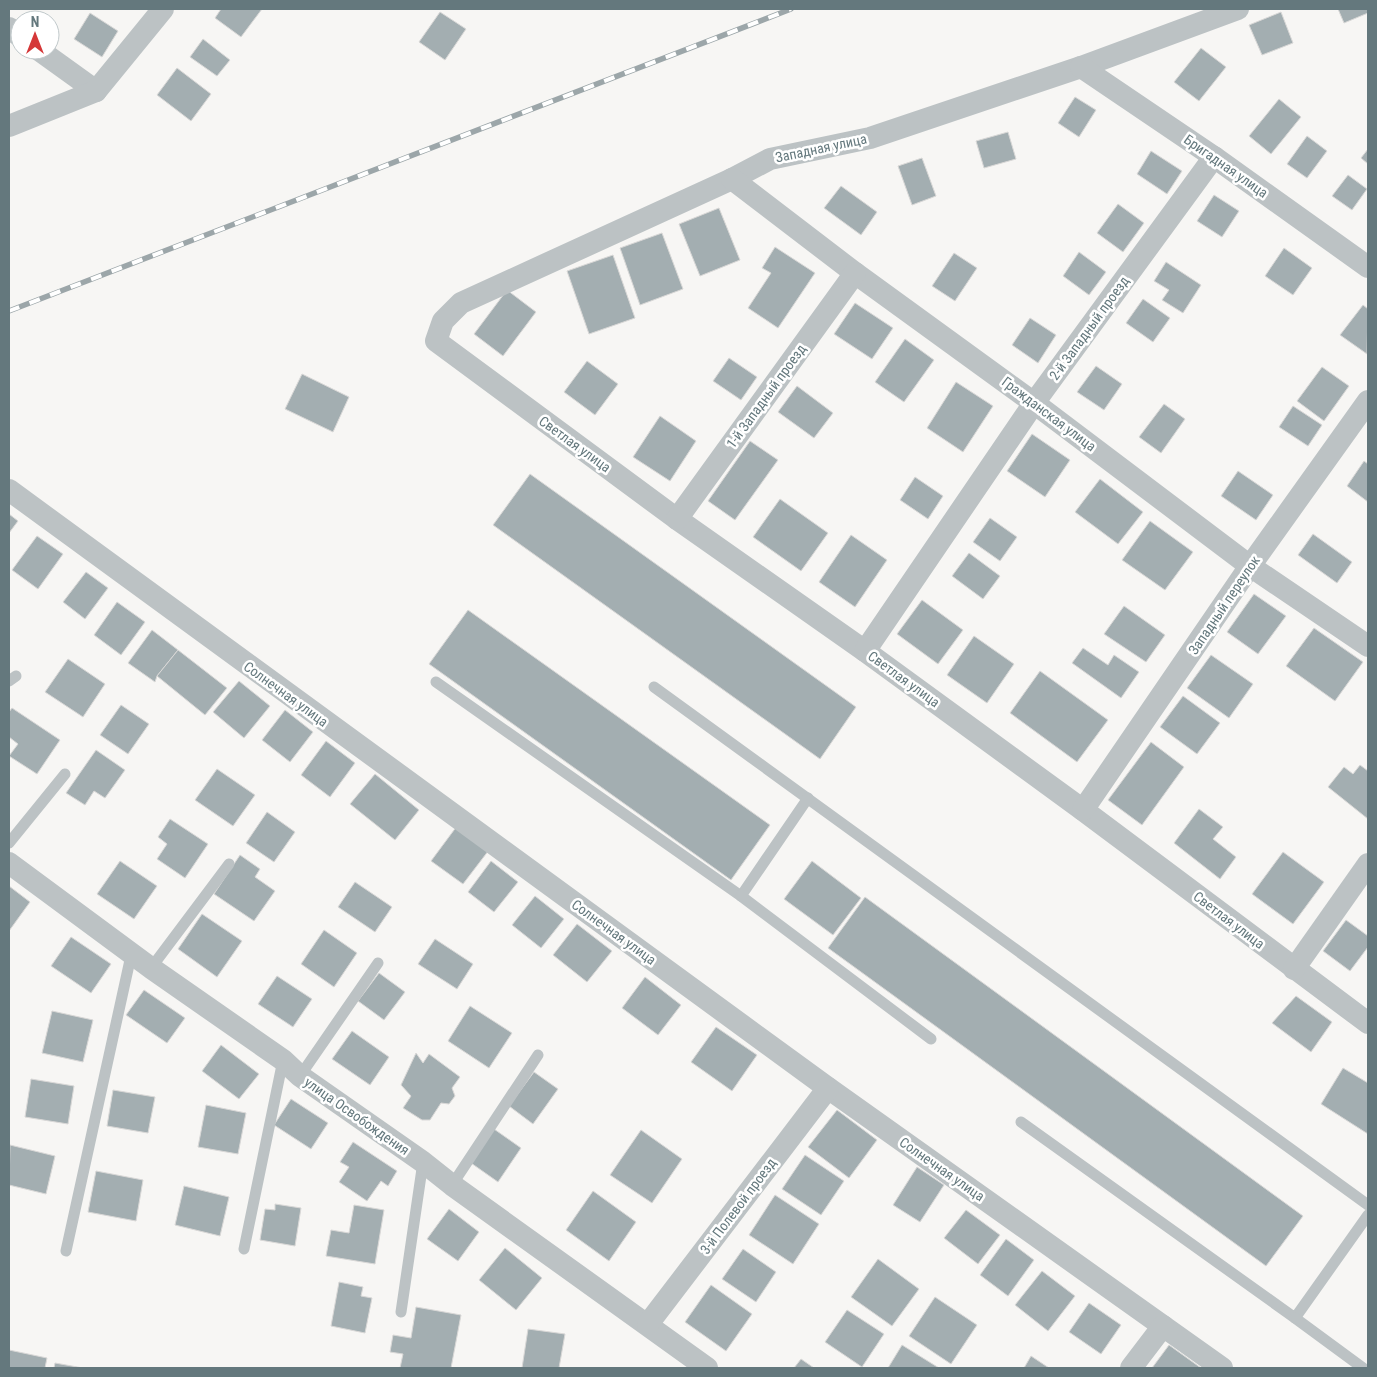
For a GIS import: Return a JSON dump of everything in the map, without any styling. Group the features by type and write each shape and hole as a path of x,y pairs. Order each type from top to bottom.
{"street":[{"path":"9,126 96,91 164,9"},
{"name":"Западная улица","path":"436,341 443,321 461,303 732,179 770,159 870,138 1081,67 1238,9"},
{"path":"53,60 96,91"},
{"name":"Бригадная улица","path":"1081,67 1214,157 1368,267"},
{"name":"2-й Западный проезд","path":"864,651 1034,403 1214,157"},
{"name":"Гражданская улица","path":"732,179 855,274 1034,403 1250,566 1368,646"},
{"name":"1-й Западный проезд","path":"677,519 855,274"},
{"name":"Светлая улица","path":"436,341 677,519 864,651 1083,810 1368,1023"},
{"name":"Западный переулок","path":"1083,810 1250,566 1368,401"},
{"name":"Солнечная улица","path":"9,490 828,1088 1222,1368"},
{"name":"улица Освобождения","path":"9,862 132,951 151,968 282,1060 300,1076 423,1162 452,1185 708,1368"},
{"path":"1294,969 1368,864"},
{"name":"3-й Полевой проезд","path":"648,1324 828,1088"},
{"path":"1131,1368 1163,1326"}],"lane":[{"path":"436,682 742,896 931,1039"},
{"path":"654,687 1368,1205"},
{"path":"9,843 65,774"},
{"path":"742,896 808,798"},
{"path":"151,968 229,864"},
{"path":"66,1251 132,951"},
{"path":"300,1076 378,963"},
{"path":"452,1185 538,1056"},
{"path":"244,1249 282,1060"},
{"path":"1021,1122 1363,1368"},
{"path":"401,1312 423,1162"},
{"path":"1295,1318 1368,1215"}],"building":[{"path":"221,9 262,9 241,37 215,18"},
{"path":"1338,9 1368,9 1368,13 1344,23"},
{"path":"440,12 466,29 445,60 419,42"},
{"path":"1281,12 1293,43 1262,55 1249,25"},
{"path":"90,13 118,31 102,57 74,39"},
{"path":"203,39 230,60 217,76 190,57"},
{"path":"1201,48 1226,67 1199,101 1174,82"},
{"path":"177,68 211,94 191,121 157,95"},
{"path":"1075,97 1096,110 1079,137 1058,123"},
{"path":"1279,99 1301,117 1271,154 1249,136"},
{"path":"1008,132 1016,159 984,168 976,141"},
{"path":"1307,136 1327,151 1307,178 1287,164"},
{"path":"1368,149 1368,164 1361,158"},
{"path":"1151,151 1182,171 1167,194 1137,174"},
{"path":"922,158 936,196 912,205 898,166"},
{"path":"1348,175 1367,189 1352,210 1332,196"},
{"path":"841,186 877,212 861,235 824,208"},
{"path":"1214,195 1239,211 1222,237 1197,221"},
{"path":"1118,204 1144,223 1123,252 1097,233"},
{"path":"719,208 740,260 700,276 679,224"},
{"path":"662,233 683,289 640,305 620,248"},
{"path":"775,247 815,273 778,328 748,308 771,273 762,268"},
{"path":"1284,248 1312,268 1293,295 1265,276"},
{"path":"1079,252 1106,272 1089,295 1063,276"},
{"path":"954,253 977,268 955,301 932,286"},
{"path":"613,255 635,318 589,334 567,271"},
{"path":"1166,262 1201,285 1183,313 1162,300 1169,290 1154,281"},
{"path":"507,290 536,312 503,356 474,334"},
{"path":"1143,299 1170,318 1153,342 1126,323"},
{"path":"855,303 893,328 872,359 834,334"},
{"path":"1363,305 1368,309 1367,354 1340,335"},
{"path":"1030,318 1056,335 1038,363 1012,345"},
{"path":"905,339 934,360 904,402 875,382"},
{"path":"729,358 757,377 741,400 713,381"},
{"path":"587,361 618,384 595,415 564,392"},
{"path":"1096,366 1122,384 1104,410 1077,392"},
{"path":"1322,367 1349,386 1324,421 1297,401"},
{"path":"302,374 349,397 333,432 285,409"},
{"path":"956,382 993,406 963,452 927,428"},
{"path":"797,386 833,413 814,438 778,412"},
{"path":"1164,404 1185,419 1161,453 1139,437"},
{"path":"1293,406 1322,425 1308,446 1279,427"},
{"path":"660,416 696,441 670,481 633,457"},
{"path":"1032,434 1070,460 1045,497 1007,471"},
{"path":"750,441 778,460 735,520 708,501"},
{"path":"1364,461 1368,464 1368,502 1347,486"},
{"path":"1238,471 1273,495 1256,520 1221,496"},
{"path":"530,474 856,707 820,759 493,525"},
{"path":"915,477 943,496 928,519 900,500"},
{"path":"1100,479 1143,512 1118,544 1075,512"},
{"path":"780,499 828,533 801,571 753,537"},
{"path":"9,514 18,521 9,533"},
{"path":"990,518 1017,537 1000,561 973,542"},
{"path":"1150,521 1193,552 1165,590 1122,560"},
{"path":"1313,534 1352,562 1337,583 1298,555"},
{"path":"851,535 887,560 855,607 819,582"},
{"path":"37,536 63,554 38,589 12,570"},
{"path":"969,553 1000,576 983,599 952,576"},
{"path":"86,572 108,588 85,619 63,602"},
{"path":"1254,594 1286,616 1258,654 1227,632"},
{"path":"922,600 963,630 938,664 897,634"},
{"path":"117,602 145,622 121,655 94,635"},
{"path":"1124,606 1165,635 1146,662 1104,634"},
{"path":"468,610 770,825 731,880 429,664"},
{"path":"1314,628 1363,662 1335,701 1286,666"},
{"path":"152,630 178,650 157,676 155,682 128,663"},
{"path":"974,636 1014,664 987,703 947,675"},
{"path":"1083,648 1108,665 1114,655 1139,672 1121,698 1072,663"},
{"path":"178,650 227,688 205,715 157,676"},
{"path":"1211,655 1253,684 1229,718 1187,688"},
{"path":"68,659 105,684 83,717 45,692"},
{"path":"1040,671 1108,720 1077,762 1010,713"},
{"path":"239,681 270,706 244,738 213,712"},
{"path":"1183,696 1220,723 1197,754 1160,727"},
{"path":"121,705 149,724 128,754 100,735"},
{"path":"12,708 60,740 37,774 9,756 18,744 9,737 9,712"},
{"path":"285,710 313,732 290,762 262,740"},
{"path":"326,741 355,763 330,797 301,775"},
{"path":"1151,742 1184,767 1142,825 1108,800"},
{"path":"96,750 125,770 105,798 94,791 85,805 66,793"},
{"path":"1360,765 1368,771 1368,819 1328,787 1344,767 1353,774"},
{"path":"217,769 255,795 233,826 195,800"},
{"path":"375,774 419,810 395,840 350,804"},
{"path":"1199,809 1223,827 1213,839 1236,857 1220,879 1174,843"},
{"path":"267,812 295,832 274,862 246,843"},
{"path":"170,819 208,844 185,878 157,859 167,844 158,837"},
{"path":"457,826 489,850 463,884 431,861"},
{"path":"1283,852 1324,882 1293,924 1252,894"},
{"path":"240,855 260,869 255,877 275,891 254,921 214,894"},
{"path":"120,861 157,886 134,919 97,894"},
{"path":"491,861 518,882 494,912 468,892"},
{"path":"812,861 861,898 833,935 784,899"},
{"path":"355,882 392,907 375,932 338,907"},
{"path":"9,886 30,902 9,931"},
{"path":"535,896 564,919 541,948 512,925"},
{"path":"865,897 1303,1216 1266,1266 828,948"},
{"path":"202,914 242,941 217,977 178,949"},
{"path":"1346,920 1368,936 1368,947 1350,971 1323,951"},
{"path":"577,924 612,951 587,982 553,955"},
{"path":"324,930 357,953 334,987 301,964"},
{"path":"71,937 111,964 91,993 51,966"},
{"path":"435,939 473,964 457,989 418,964"},
{"path":"379,973 405,992 384,1020 358,1001"},
{"path":"277,976 312,999 293,1027 258,1004"},
{"path":"645,977 681,1005 658,1035 622,1008"},
{"path":"144,990 185,1018 167,1043 126,1015"},
{"path":"1296,996 1332,1022 1311,1052 1272,1023"},
{"path":"470,1006 512,1033 489,1068 448,1041"},
{"path":"52,1011 93,1020 83,1062 42,1053"},
{"path":"716,1027 757,1055 732,1091 691,1062"},
{"path":"352,1031 389,1057 370,1085 332,1059"},
{"path":"221,1045 259,1074 239,1099 202,1071"},
{"path":"416,1053 423,1063 429,1054 460,1077 452,1088 455,1096 449,1104 441,1103 430,1120 422,1120 403,1108 411,1096 401,1085"},
{"path":"1343,1068 1368,1083 1368,1134 1321,1104"},
{"path":"534,1072 558,1089 533,1124 509,1106"},
{"path":"31,1079 74,1086 68,1124 25,1117"},
{"path":"113,1090 155,1097 148,1133 107,1126"},
{"path":"291,1099 328,1123 311,1149 274,1125"},
{"path":"206,1105 246,1113 238,1154 198,1147"},
{"path":"837,1110 877,1140 849,1178 808,1147"},
{"path":"494,1129 521,1148 498,1182 471,1163"},
{"path":"641,1130 682,1159 652,1203 610,1175"},
{"path":"353,1142 397,1171 388,1186 381,1181 367,1201 339,1182 349,1167 340,1162"},
{"path":"10,1145 55,1156 46,1194 9,1185"},
{"path":"805,1155 844,1181 821,1215 782,1189"},
{"path":"917,1167 944,1185 920,1222 893,1205"},
{"path":"96,1171 143,1180 136,1221 88,1212"},
{"path":"184,1186 229,1197 220,1236 175,1225"},
{"path":"593,1191 636,1222 609,1261 566,1230"},
{"path":"775,1195 819,1224 793,1264 749,1235"},
{"path":"275,1204 301,1208 295,1246 260,1240 265,1209 275,1210"},
{"path":"354,1205 384,1210 375,1264 326,1256 331,1230 349,1233"},
{"path":"449,1209 479,1232 458,1261 427,1239"},
{"path":"966,1210 1000,1235 978,1264 944,1238"},
{"path":"1006,1239 1034,1260 1008,1296 980,1275"},
{"path":"505,1248 542,1278 516,1310 479,1280"},
{"path":"743,1249 776,1272 756,1302 722,1279"},
{"path":"878,1259 919,1289 892,1326 851,1297"},
{"path":"1042,1271 1075,1296 1048,1331 1015,1305"},
{"path":"339,1282 363,1287 361,1296 372,1298 365,1333 331,1326"},
{"path":"711,1285 752,1314 726,1351 685,1322"},
{"path":"935,1297 977,1325 951,1364 909,1336"},
{"path":"1089,1303 1121,1325 1101,1354 1069,1332"},
{"path":"416,1307 461,1315 451,1368 400,1368 403,1354 390,1352 393,1335 411,1338"},
{"path":"847,1310 884,1334 862,1367 825,1342"},
{"path":"528,1329 565,1334 559,1368 522,1368"},
{"path":"902,1345 939,1368 888,1368"},
{"path":"1169,1345 1201,1368 1152,1368"},
{"path":"9,1350 47,1358 45,1368 9,1368"},
{"path":"1031,1356 1049,1368 1024,1368"},
{"path":"801,1359 814,1368 794,1368"},
{"path":"55,1363 83,1368 54,1368"}],"railway":[{"path":"9,311 791,9"}]}
